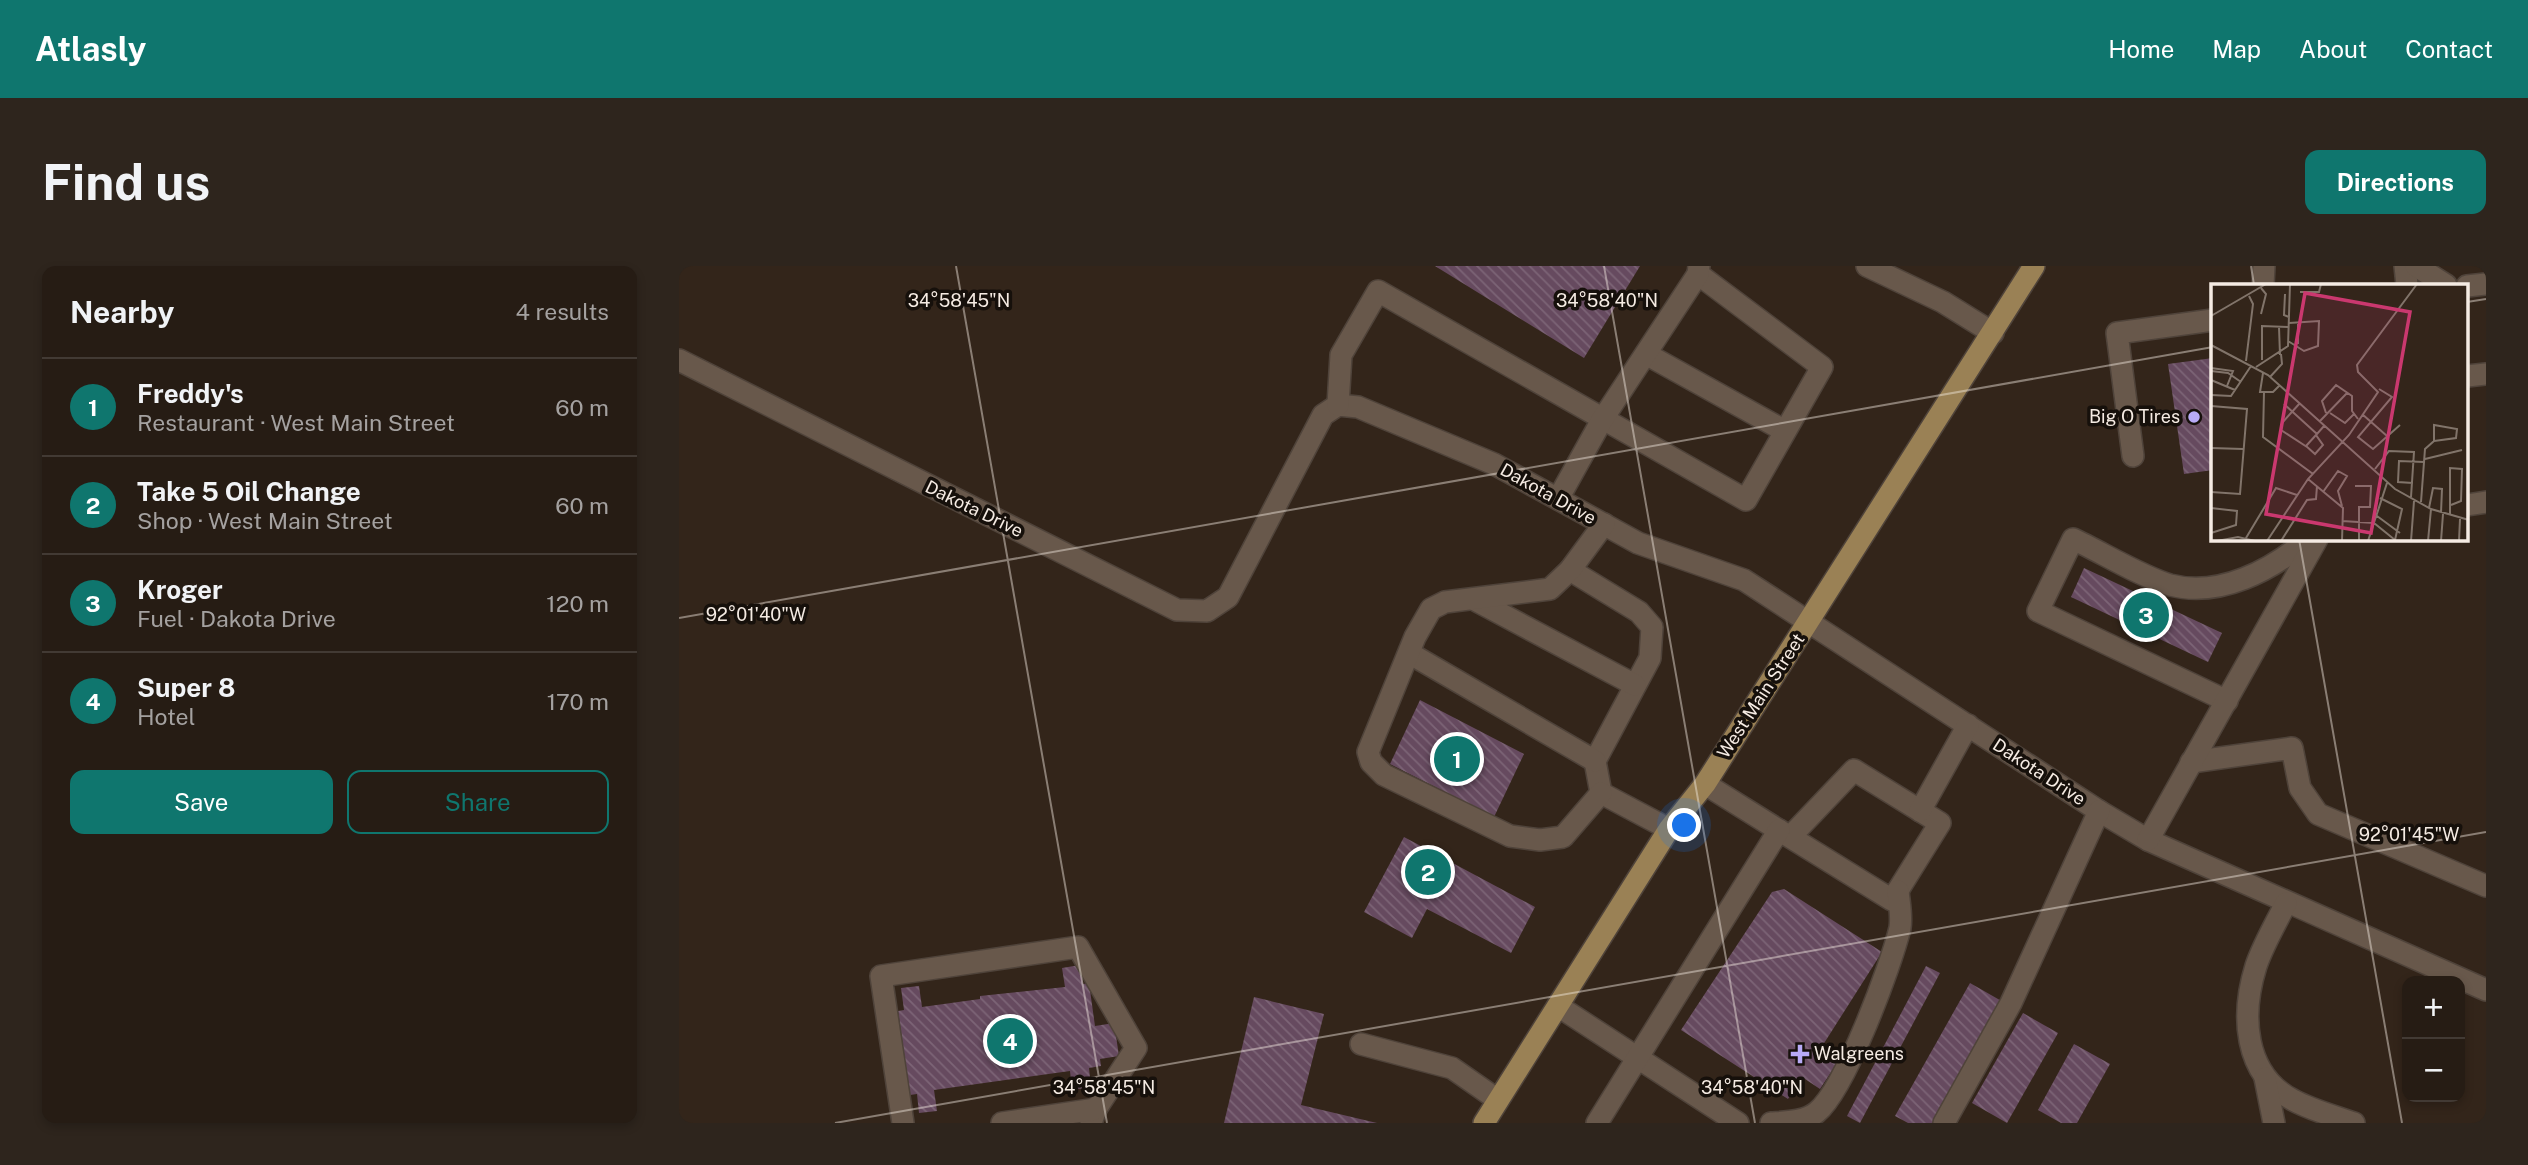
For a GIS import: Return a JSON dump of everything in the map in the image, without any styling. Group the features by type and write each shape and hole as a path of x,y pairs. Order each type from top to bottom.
{"main road":[{"name":"West Main Street","path":"1484,1123 1669,829 1705,784 1810,621 2034,266"}],"street":[{"path":"1867,266 1943,302 1993,334"},
{"path":"2263,284 2264,266"},
{"path":"2405,266 2407,284"},
{"path":"2416,266 2444,284"},
{"path":"1338,405 1342,355 1378,291 1602,421 1746,500 1822,367 1698,270 1602,421 1558,499"},
{"path":"2133,456 2117,333 2211,320"},
{"path":"1646,354 1785,431"},
{"name":"Dakota Drive","path":"679,360 1177,610 1207,611 1228,597 1323,415 1338,405 1358,407 1495,464 1638,543 1744,580 2099,811 2148,839 2286,903 2486,990"},
{"path":"1601,793 1563,837 1540,841 1510,836 1384,775 1371,762 1368,752 1409,653 1431,609 1445,602 1550,589 1570,570 1604,524"},
{"path":"2227,701 2038,611 2073,538 2170,585 2199,588 2253,576 2283,561 2306,541"},
{"path":"2148,839 2316,541"},
{"path":"1570,570 1639,611 1652,627 1650,658 1595,761 1601,793"},
{"path":"1473,599 1635,685"},
{"path":"1409,653 1595,761"},
{"path":"1920,811 1968,725"},
{"path":"2191,762 2292,748 2300,788 2318,814 2486,886"},
{"path":"1597,1123 1784,833 1854,770 1940,823 1892,900 1784,833 1705,784"},
{"path":"1601,793 1669,829"},
{"path":"1944,1123 2011,1003 2099,811"},
{"path":"1771,1123 1799,1120 1816,1113 1833,1092 1849,1061 1894,949 1901,924 1898,891"},
{"path":"2274,1123 2265,1078 2251,1048 2246,1013 2256,965 2286,903"},
{"path":"904,1123 881,976 1078,947 1136,1048 1094,1116 1002,1123"},
{"path":"1558,1006 1738,1123"},
{"path":"1361,1044 1452,1068 1498,1100"},
{"path":"2265,1078 2292,1100 2354,1123"}],"building":[{"path":"1435,266 1640,266 1584,358"},
{"name":"Big O Tires","path":"2211,358 2211,470 2184,474 2168,364"},
{"path":"2084,568 2222,633 2208,662 2071,597"},
{"path":"1420,700 1524,754 1494,817 1390,764"},
{"path":"1404,837 1535,907 1511,953 1427,909 1412,938 1364,912"},
{"name":"Walgreens","path":"1784,889 1882,952 1821,1048 1839,1060 1820,1089 1802,1077 1788,1099 1681,1030 1772,892"},
{"path":"1080,965 1083,984 1089,983 1095,1026 1114,1023 1119,1056 1100,1059 1101,1066 1089,1068 1091,1087 1072,1090 1070,1071 934,1090 937,1111 919,1113 917,1094 910,1095 898,1011 904,1010 901,988 919,986 922,1007 980,999 980,996 1065,987 1062,968"},
{"path":"1926,966 1940,973 1860,1123 1847,1116"},
{"path":"1970,983 2005,1003 1937,1123 1908,1123 1895,1116"},
{"path":"1254,997 1324,1014 1301,1105 1377,1123 1224,1123"},
{"path":"2023,1013 2058,1033 2007,1123 1972,1103"},
{"path":"2074,1044 2110,1064 2077,1123 2061,1123 2038,1110"}],"place":[{"name":"Big O Tires","path":"2194,417"},
{"name":"Kroger","path":"2146,615"},
{"name":"Freddy's","path":"1457,759"},
{"name":"Take 5 Oil Change","path":"1428,872"},
{"name":"Super 8","path":"1010,1041"},
{"name":"Walgreens","path":"1800,1054"}]}
